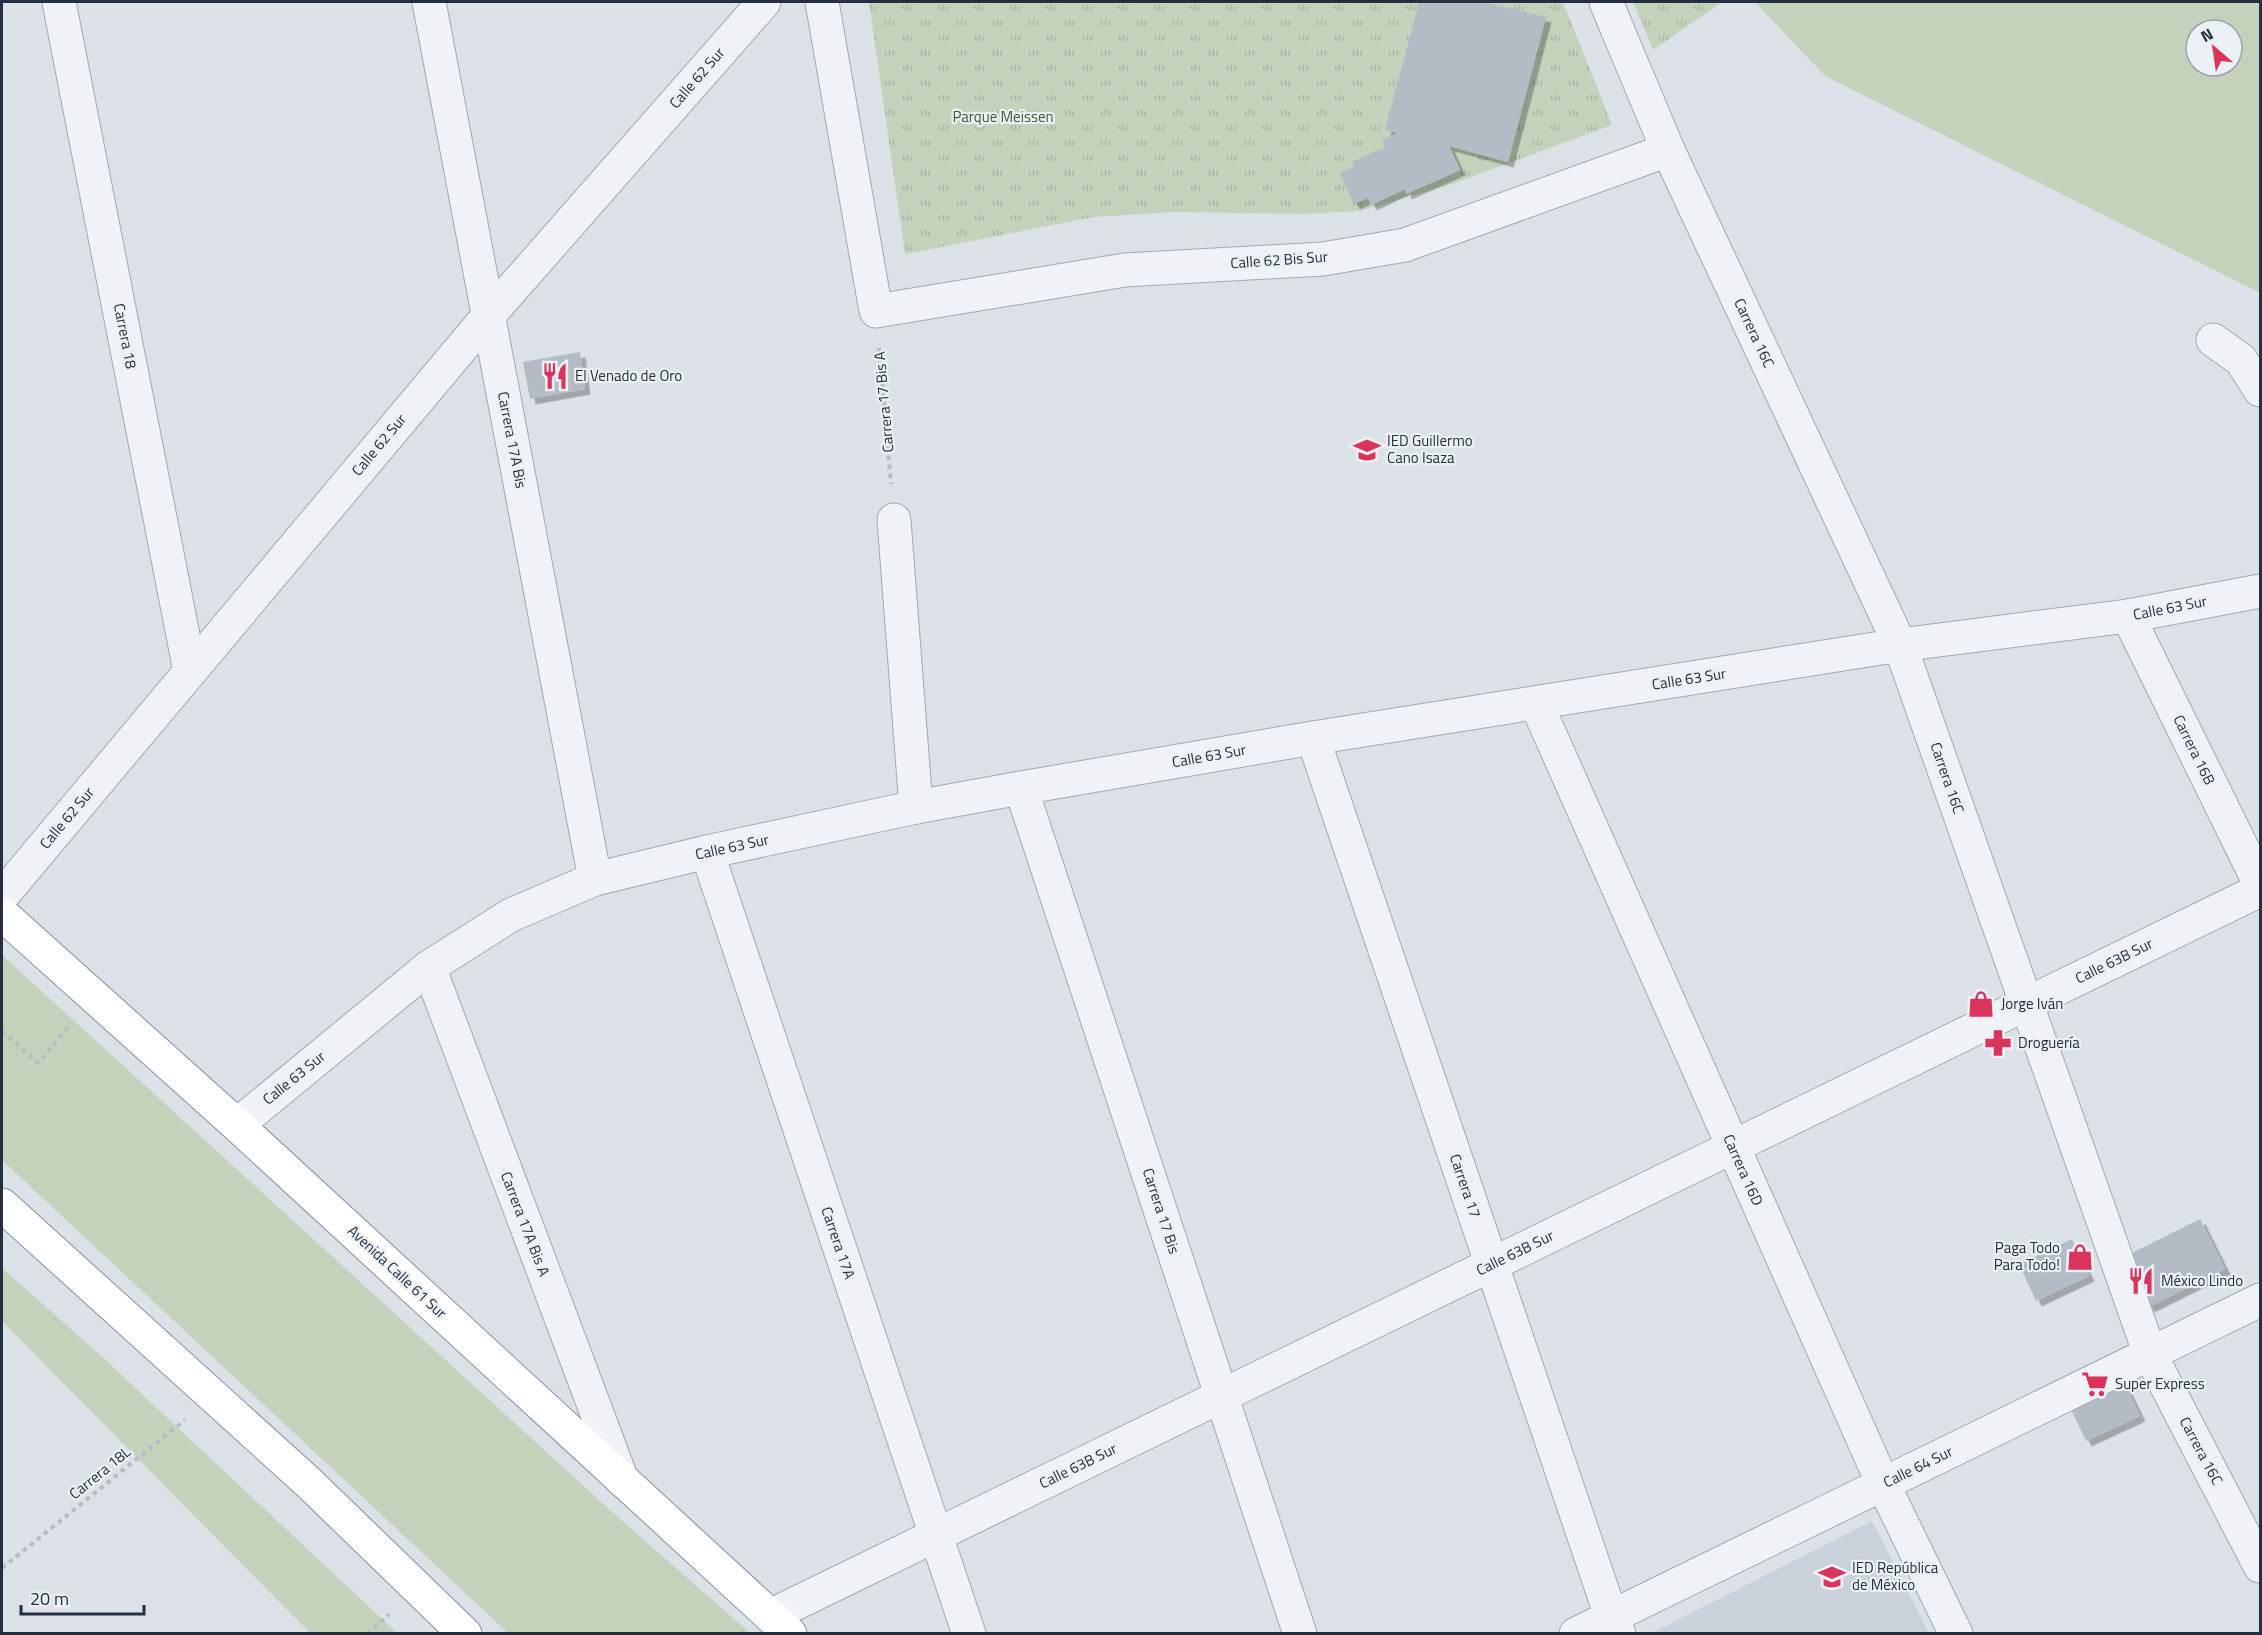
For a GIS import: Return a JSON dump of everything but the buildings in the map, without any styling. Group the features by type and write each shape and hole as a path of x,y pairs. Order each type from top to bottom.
{"highway":[{"name":"Avenida Calle 61 Sur","path":"2,914 237,1125 780,1625"},
{"path":"2,1204 309,1483 465,1634"}],"street":[{"name":"Carrera 18","path":"59,2 190,671"},
{"name":"Carrera 17A Bis","path":"429,2 595,879"},
{"name":"Calle 62 Sur","path":"2,896 489,315 764,2"},
{"path":"822,2 876,311"},
{"name":"Carrera 16C","path":"1606,2 1668,150 1900,645 2150,1354 2260,1566"},
{"name":"Calle 62 Bis Sur","path":"876,311 1125,270 1323,259 1405,244 1668,150"},
{"path":"2213,340 2241,360 2260,390"},
{"path":"894,520 916,807"},
{"name":"Calle 63 Sur","path":"237,1125 429,967 511,915 595,879 707,852 916,807 1022,788 1313,738 1900,645 2128,616 2260,591"},
{"name":"Carrera 16B","path":"2128,616 2260,884"},
{"name":"Carrera 16D","path":"1536,703 1883,1485 1956,1634"},
{"name":"Carrera 17","path":"1313,738 1615,1625"},
{"name":"Carrera 17 Bis","path":"1022,788 1300,1634"},
{"name":"Carrera 17A","path":"707,852 969,1634"},
{"name":"Calle 63B Sur","path":"780,1625 936,1535 2260,890"},
{"name":"Carrera 17A Bis A","path":"429,967 622,1480"},
{"name":"Calle 64 Sur","path":"1576,1634 1615,1625 1883,1485 2260,1300"}],"path":[{"name":"Carrera 17 Bis A","path":"876,311 894,520"},
{"path":"2,1031 38,1063 94,997"},
{"name":"Carrera 18L","path":"2,1568 214,1397"}],"shaded area":[{"name":"IED República de México","path":"1872,1521 1929,1633 1654,1632"}],"green space":[{"name":"Parque Meissen","path":"869,2 1563,2 1612,125 1452,184 1359,211 1305,214 1173,212 1094,217 905,254"},
{"path":"1633,2 1722,2 1653,50"},
{"path":"1755,2 2260,2 2260,293 1825,76"},
{"path":"2,955 610,1510 750,1633 508,1633 2,1160"},
{"path":"2,1268 98,1353 397,1633 310,1633 2,1321"}],"place":[{"name":"El Venado de Oro","path":"555,376"},
{"name":"IED Guillermo Cano Isaza","path":"1367,450"},
{"name":"Jorge Iván","path":"1981,1004"},
{"name":"Droguería","path":"1998,1043"},
{"name":"Paga Todo Para Todo!","path":"2080,1257"},
{"name":"México Lindo","path":"2141,1281"},
{"name":"Super Express","path":"2095,1384"},
{"name":"IED República de México","path":"1832,1577"}]}
